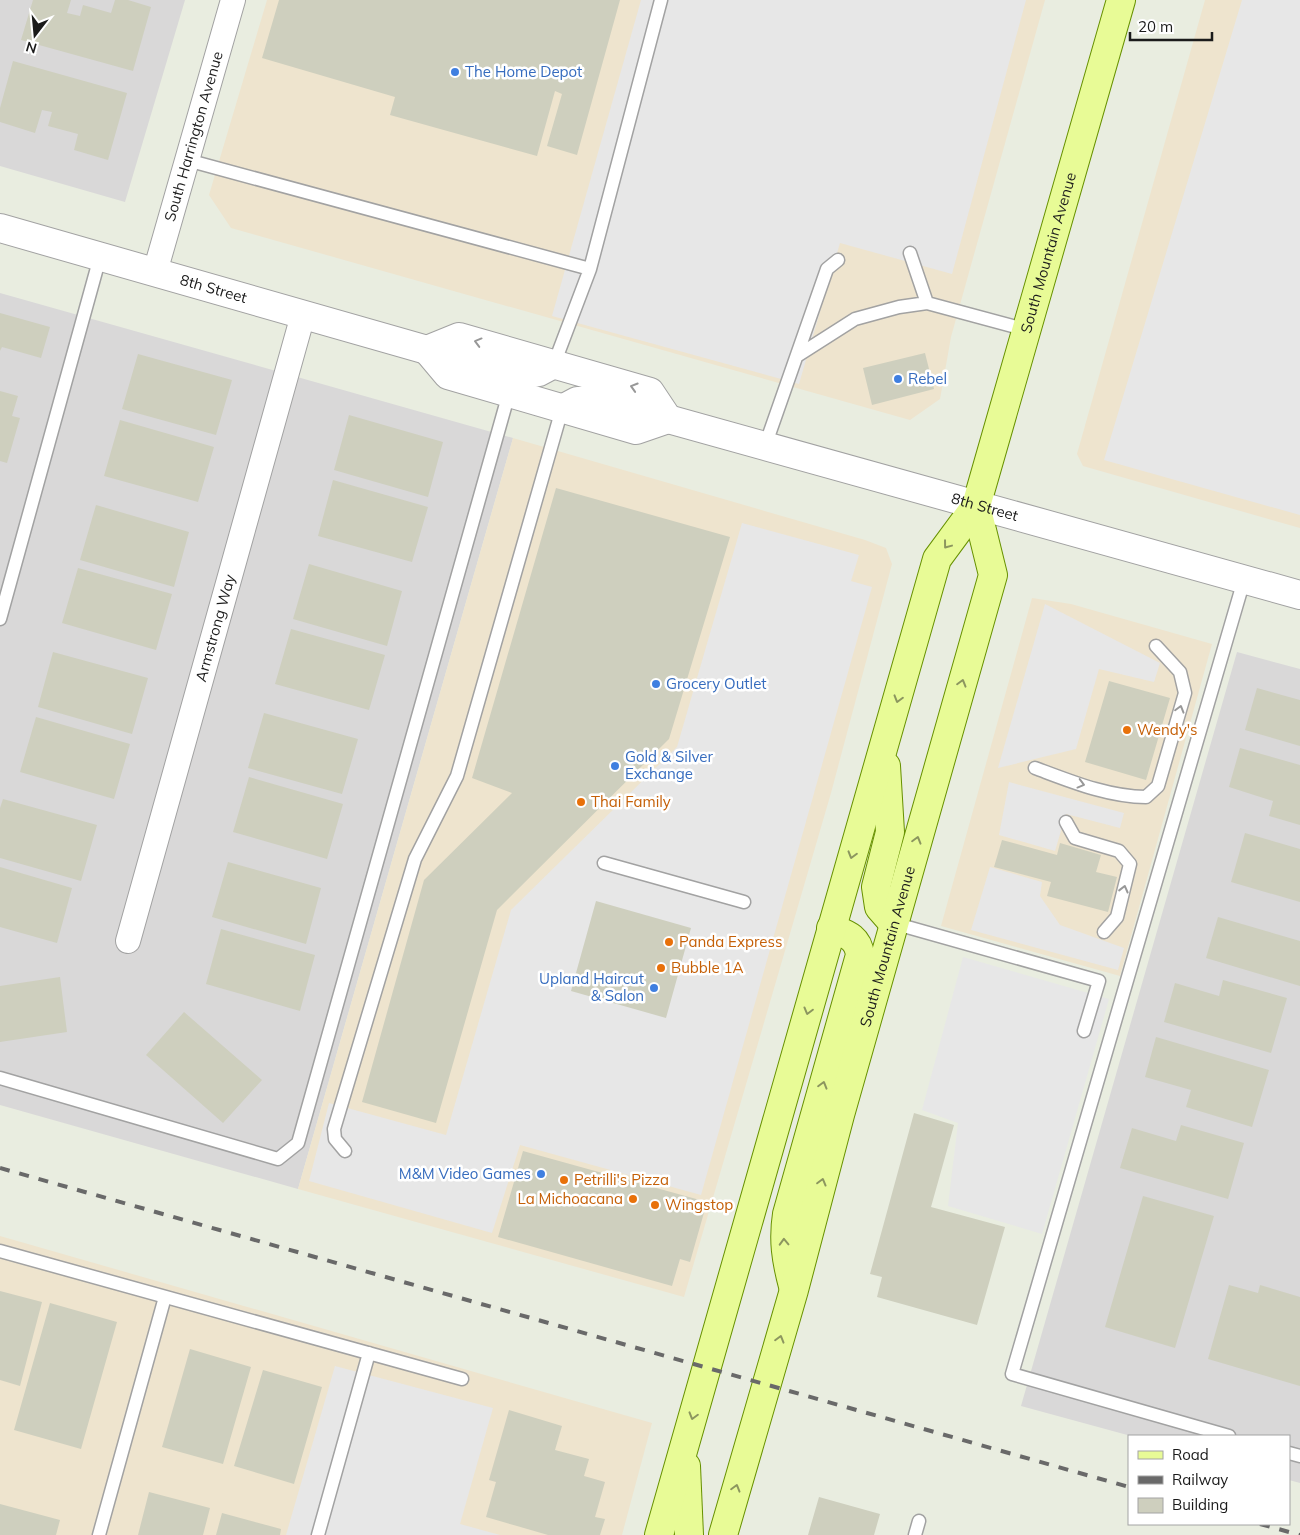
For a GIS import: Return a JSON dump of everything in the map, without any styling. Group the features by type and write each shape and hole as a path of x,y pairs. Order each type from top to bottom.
{"main road":[{"name":"South Mountain Avenue","path":"659,1535 937,559 976,506 1121,0"},
{"name":"South Mountain Avenue","path":"723,1535 794,1290 893,923 992,575 976,506"},
{"path":"884,747 890,832 876,887 879,907 893,923"},
{"path":"794,1290 785,1256 783,1236 787,1214 860,955 859,946 854,938 831,928"},
{"path":"684,1447 689,1535"}],"street":[{"name":"South Harrington Avenue","path":"155,272 233,0"},
{"name":"8th Street","path":"0,228 427,350"},
{"name":"Armstrong Way","path":"128,941 303,315"},
{"path":"459,337 554,364 650,392 668,419 636,430 562,409 448,375 427,350 459,337"},
{"name":"8th Street","path":"668,419 1300,595"}],"lane":[{"path":"554,364 590,270 661,0"},
{"path":"187,160 590,270"},
{"path":"910,253 927,303"},
{"path":"0,618 100,257"},
{"path":"765,446 827,269 838,260"},
{"path":"797,356 855,319 899,307 927,303 1027,330"},
{"path":"0,1078 278,1158 298,1143 509,393"},
{"path":"345,1151 335,1139 334,1128 415,859 456,776 562,409"},
{"path":"1226,1435 1012,1374 1244,580"},
{"path":"1035,768 1069,781 1128,797 1146,797 1158,786 1185,693 1180,672 1156,646"},
{"path":"1066,822 1075,838 1119,851 1130,864 1117,917 1104,932"},
{"path":"604,863 744,902"},
{"path":"893,923 1099,981 1084,1031"},
{"path":"0,1251 462,1379"},
{"path":"99,1535 165,1297"},
{"path":"318,1535 369,1353"},
{"path":"915,1535 919,1520"}],"shaded area":[{"path":"0,0 185,0 125,202 0,166"},
{"path":"267,0 1045,0 951,337 940,399 910,420 231,228 209,195"},
{"path":"641,0 1026,0 952,274 840,243 799,384 552,316"},
{"path":"1205,0 1300,0 1300,528 1083,466 1077,454"},
{"path":"1242,0 1300,0 1300,515 1104,460"},
{"path":"0,293 513,438 298,1189 0,1105"},
{"path":"513,438 865,540 886,548 892,564 831,793 684,1297 298,1189"},
{"path":"742,523 859,555 851,581 872,587 701,1195 520,1145 492,1233 309,1181 329,1103 446,1135 511,910 677,747"},
{"path":"1032,598 1071,604 1212,644 1120,976 941,926"},
{"path":"1045,604 1160,663 1154,682 1099,669 1076,749 998,768"},
{"path":"1237,652 1300,669 1300,1483 1290,1480 1290,1435 1128,1435 1021,1406"},
{"path":"1009,782 1124,813 1120,828 1066,814 1055,851 999,835"},
{"path":"990,867 1042,882 1040,896 1060,925 1124,948 1118,970 971,930"},
{"path":"963,957 1109,999 1042,1234 948,1206 958,1123 922,1110"},
{"path":"0,1236 652,1423 622,1535 0,1535"},
{"path":"335,1366 493,1408 460,1524 500,1535 286,1535"}],"building":[{"path":"33,0 71,0 67,13 80,16 83,5 111,13 115,0 128,0 151,7 133,71 21,40"},
{"name":"The Home Depot","path":"279,0 620,0 577,155 547,146 562,94 555,91 537,156 390,115 395,97 262,58"},
{"path":"13,61 127,93 108,160 74,150 78,134 48,126 52,112 42,110 35,133 0,122 0,108"},
{"path":"0,313 50,327 41,358 2,347 0,351"},
{"name":"Rebel","path":"925,353 934,389 872,405 863,368"},
{"path":"138,354 232,380 216,435 122,409"},
{"path":"0,391 18,396 12,416 20,418 7,463 0,461"},
{"path":"349,415 443,442 428,497 334,470"},
{"path":"120,420 214,447 198,502 104,476"},
{"path":"333,480 428,507 412,562 318,536"},
{"path":"556,488 730,537 669,739 497,910 436,1123 362,1102 424,880 512,793 472,778"},
{"path":"96,505 189,532 174,587 80,560"},
{"path":"309,564 402,591 387,646 293,619"},
{"path":"78,568 172,594 156,650 62,623"},
{"path":"291,629 385,655 369,710 275,684"},
{"path":"53,652 148,678 132,734 38,707"},
{"name":"Wendy's","path":"1109,681 1170,698 1146,780 1085,762"},
{"path":"1257,688 1300,700 1300,746 1245,730"},
{"path":"264,713 358,739 342,794 248,768"},
{"path":"36,717 130,744 114,799 20,772"},
{"path":"1240,748 1300,765 1300,825 1269,816 1273,801 1229,787"},
{"path":"249,777 343,804 327,859 233,832"},
{"path":"3,799 97,825 81,881 0,858 0,808"},
{"path":"1245,833 1300,849 1300,902 1231,882"},
{"path":"1002,840 1057,855 1060,843 1101,855 1096,872 1117,877 1108,912 1047,896 1051,882 994,867"},
{"path":"228,862 321,888 306,944 212,917"},
{"path":"0,867 72,888 57,943 0,927"},
{"path":"596,901 691,928 666,1018 571,991"},
{"path":"1218,917 1300,941 1300,986 1206,958"},
{"path":"221,929 315,955 300,1011 206,984"},
{"path":"60,977 67,1032 0,1042 0,986"},
{"path":"1223,980 1287,998 1271,1053 1164,1022 1175,983 1219,996"},
{"path":"184,1012 262,1080 223,1123 146,1055"},
{"path":"1156,1037 1269,1070 1252,1127 1186,1107 1191,1090 1145,1077"},
{"path":"914,1113 954,1125 931,1207 1005,1227 977,1325 877,1297 882,1277 870,1274"},
{"path":"1181,1125 1244,1143 1228,1199 1120,1168 1132,1128 1176,1141"},
{"path":"523,1151 707,1202 690,1262 680,1259 672,1286 498,1237"},
{"path":"1143,1196 1214,1216 1175,1348 1105,1327"},
{"path":"1229,1285 1258,1293 1260,1285 1300,1297 1300,1386 1208,1359"},
{"path":"0,1291 42,1302 20,1386 0,1380"},
{"path":"50,1303 117,1322 81,1449 14,1430"},
{"path":"190,1349 251,1367 223,1464 162,1447"},
{"path":"263,1370 322,1387 294,1484 234,1466"},
{"path":"509,1410 562,1426 555,1450 589,1459 584,1476 605,1482 595,1517 605,1519 600,1535 548,1535 486,1517 496,1482 489,1480"},
{"path":"149,1492 210,1508 203,1535 138,1535"},
{"path":"819,1497 880,1514 874,1535 808,1535"},
{"path":"0,1504 60,1520 56,1535 0,1535"},
{"path":"222,1513 281,1529 280,1535 216,1535"}],"railway":[{"path":"0,1168 1128,1487"},
{"path":"1264,1525 1300,1535"}],"place":[{"name":"The Home Depot","path":"455,72"},
{"name":"Rebel","path":"898,379"},
{"name":"Grocery Outlet","path":"656,684"},
{"name":"Wendy's","path":"1127,730"},
{"name":"Gold & Silver Exchange","path":"615,766"},
{"name":"Thai Family","path":"581,802"},
{"name":"Panda Express","path":"669,942"},
{"name":"Bubble 1A","path":"661,968"},
{"name":"Upland Haircut & Salon","path":"654,988"},
{"name":"M&M Video Games","path":"541,1174"},
{"name":"Petrilli's Pizza","path":"564,1180"},
{"name":"La Michoacana","path":"633,1199"},
{"name":"Wingstop","path":"655,1205"}]}
